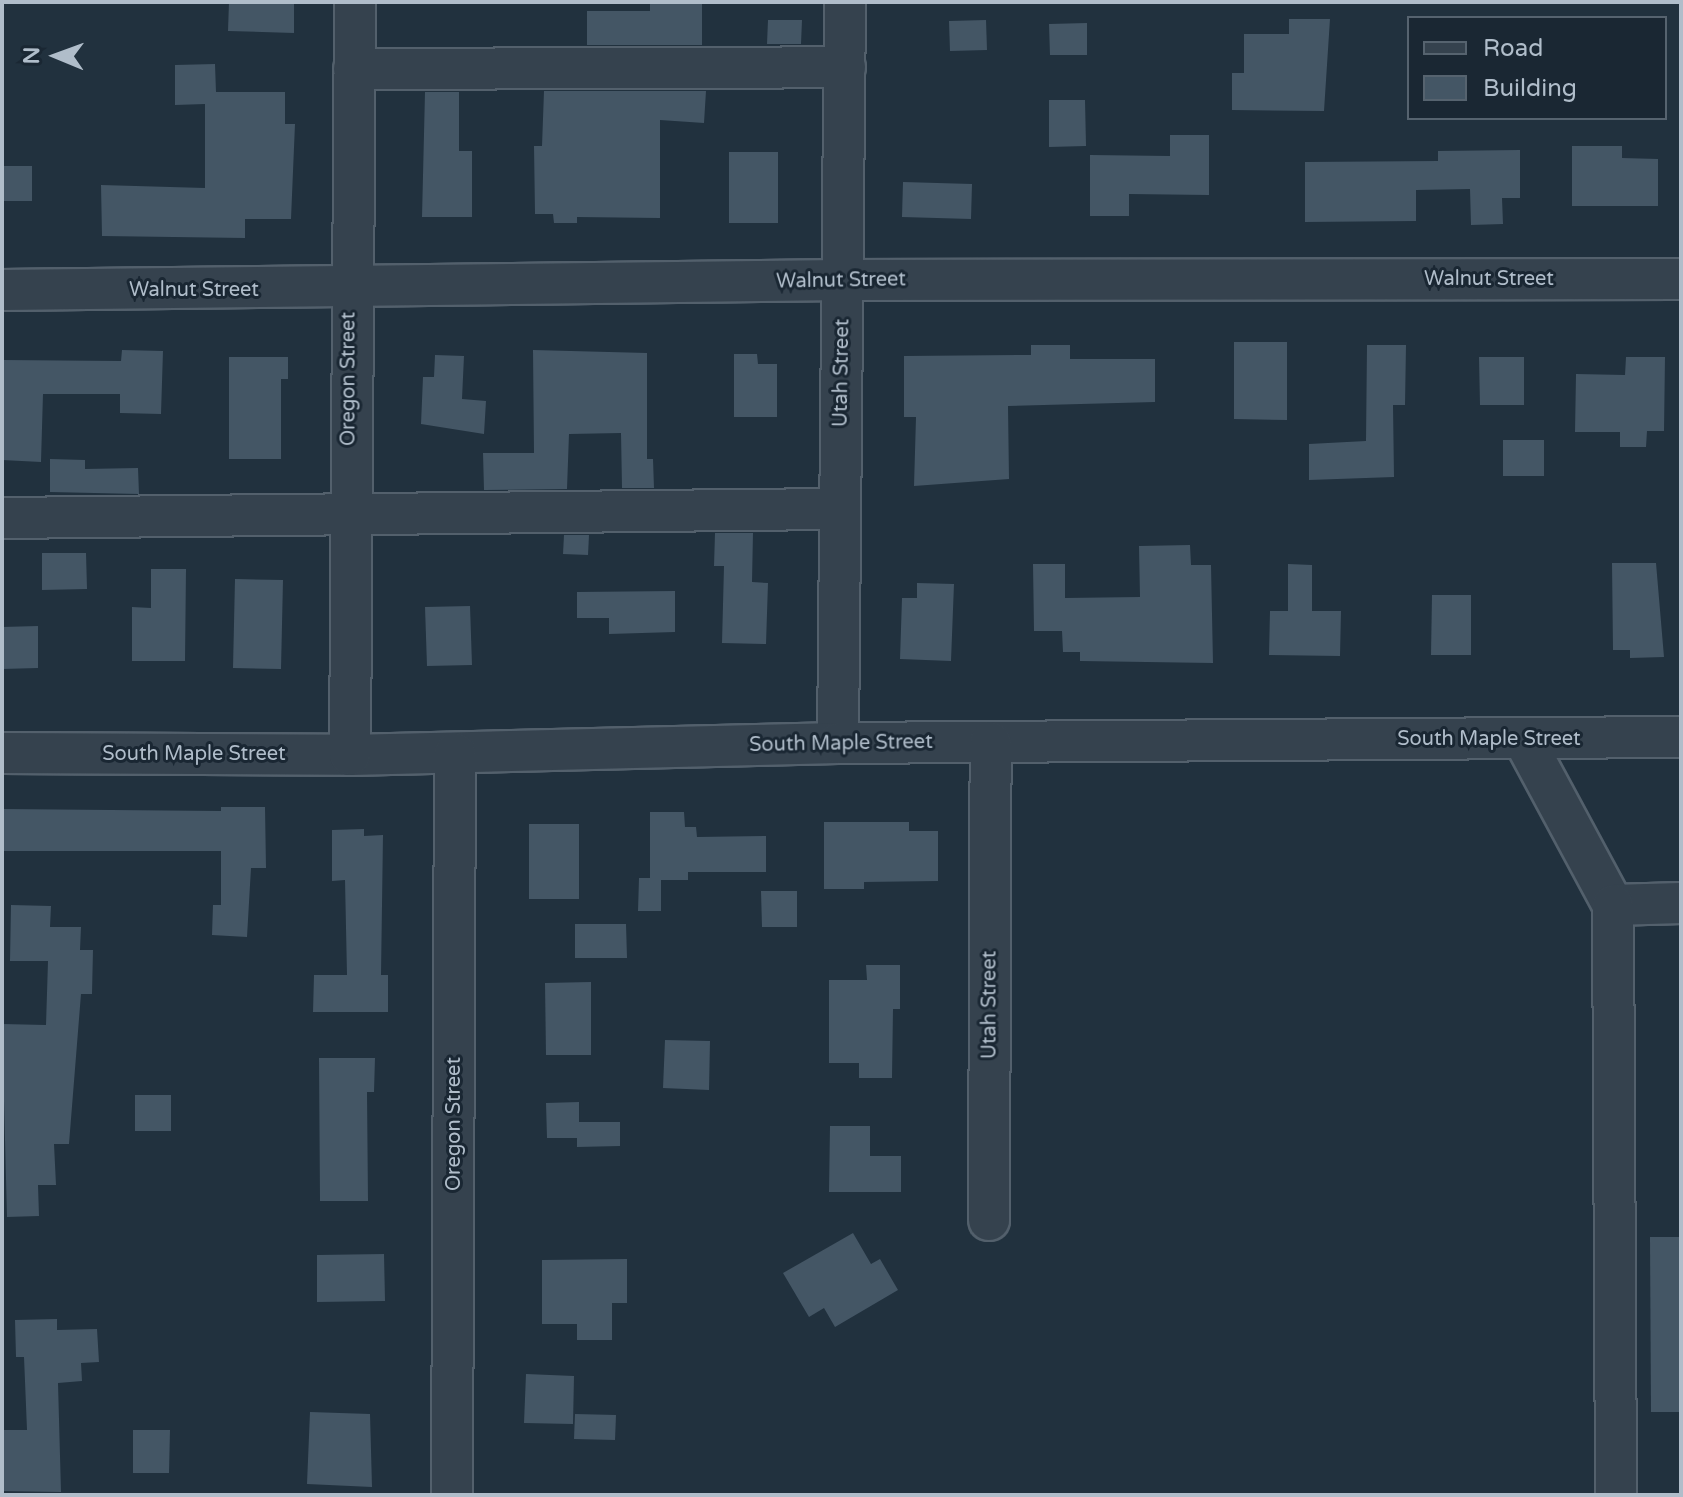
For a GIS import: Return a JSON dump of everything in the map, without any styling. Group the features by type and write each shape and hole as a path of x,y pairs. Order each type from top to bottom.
{"street":[{"name":"Oregon Street","path":"350,755 349,289 355,2"},
{"name":"Utah Street","path":"838,743 845,2"},
{"path":"354,69 845,67"},
{"name":"Walnut Street","path":"2,290 349,289 843,280 1681,279"},
{"path":"2,518 840,509"},
{"name":"South Maple Street","path":"2,753 350,755 838,743 1681,737"},
{"path":"1523,738 1613,905 1616,1495"},
{"name":"Utah Street","path":"989,1220 991,742"},
{"name":"Oregon Street","path":"452,1495 455,753"},
{"path":"1613,905 1681,903"}],"building":[{"path":"229,2 294,3 294,33 228,31"},
{"path":"650,2 702,2 702,45 587,45 587,11 650,11"},
{"path":"1289,19 1330,19 1324,111 1232,110 1232,73 1244,73 1244,34 1289,34"},
{"path":"768,20 802,20 801,44 767,44"},
{"path":"986,20 987,50 950,51 949,21"},
{"path":"1087,23 1087,55 1050,55 1049,24"},
{"path":"215,64 216,92 285,92 285,124 295,124 291,219 245,219 245,238 102,236 101,185 205,188 205,104 175,105 175,65"},
{"path":"544,91 706,91 704,123 660,120 660,218 577,217 577,223 554,223 553,214 535,214 534,146 542,146"},
{"path":"425,92 459,92 459,151 472,151 472,217 422,217"},
{"path":"1049,100 1085,100 1086,146 1049,147"},
{"path":"1170,135 1209,135 1209,195 1129,194 1129,216 1090,216 1090,155 1170,156"},
{"path":"1572,146 1622,146 1622,158 1658,159 1658,206 1572,206"},
{"path":"1520,150 1520,198 1502,198 1503,224 1471,225 1470,189 1416,190 1416,221 1305,222 1305,162 1438,161 1438,151"},
{"path":"729,152 778,152 778,223 729,223"},
{"path":"2,166 32,166 32,201 2,201"},
{"path":"903,182 972,184 971,219 902,217"},
{"path":"1234,342 1287,342 1287,420 1234,419"},
{"path":"1031,345 1070,345 1070,359 1155,359 1155,402 1008,406 1009,479 914,486 916,417 904,417 904,356 1031,355"},
{"path":"1367,345 1406,345 1405,405 1393,405 1394,477 1309,480 1309,444 1366,441"},
{"path":"122,350 163,351 161,414 120,413 120,394 43,394 41,462 2,460 2,360 121,361"},
{"path":"533,350 647,353 647,459 653,459 654,488 622,488 621,433 569,434 567,489 484,490 483,453 534,453"},
{"path":"734,354 757,354 758,364 777,364 777,417 734,417"},
{"path":"435,355 464,356 462,399 486,401 484,434 421,424 423,377 434,377"},
{"path":"229,357 288,357 288,379 281,379 281,459 229,459"},
{"path":"1479,357 1524,357 1524,405 1480,405"},
{"path":"1626,357 1665,357 1664,431 1647,431 1646,447 1620,447 1620,432 1575,432 1576,374 1625,375"},
{"path":"1503,440 1544,440 1544,476 1503,476"},
{"path":"50,459 85,460 85,469 138,468 139,494 50,492"},
{"path":"715,533 753,533 752,582 768,583 766,644 722,643 724,566 714,566"},
{"path":"564,535 589,535 588,555 563,554"},
{"path":"1190,545 1191,565 1211,565 1213,663 1080,661 1080,652 1063,652 1062,631 1034,631 1033,564 1065,564 1065,598 1140,597 1139,546"},
{"path":"42,553 86,553 87,589 42,590"},
{"path":"1612,563 1656,563 1664,657 1630,658 1630,650 1613,650"},
{"path":"1288,564 1312,565 1312,611 1341,611 1340,656 1269,655 1270,611 1288,611"},
{"path":"151,569 186,569 185,661 132,661 132,607 151,608"},
{"path":"235,579 283,580 281,669 233,668"},
{"path":"917,583 954,584 951,661 900,659 902,598 917,598"},
{"path":"675,591 675,632 609,634 609,618 577,618 577,592"},
{"path":"1432,595 1471,595 1471,655 1431,655"},
{"path":"470,606 472,665 427,666 425,607"},
{"path":"38,626 38,668 2,669 2,627"},
{"path":"221,807 265,807 266,868 251,868 247,937 212,935 213,905 221,905 221,851 2,851 2,809 221,811"},
{"path":"650,812 684,812 685,827 696,827 697,837 766,836 766,872 688,872 688,880 661,880 661,911 638,911 639,878 650,878"},
{"path":"824,822 909,822 909,831 938,831 938,881 864,882 864,889 824,889"},
{"path":"529,824 579,824 579,899 529,899"},
{"path":"364,829 364,836 383,835 381,975 388,975 388,1012 313,1012 314,975 347,975 345,880 332,881 332,830"},
{"path":"761,891 797,891 797,927 762,927"},
{"path":"11,905 51,906 50,927 81,927 80,950 93,950 92,994 81,994 69,1144 54,1144 56,1185 38,1185 39,1216 7,1217 2,1024 46,1025 48,961 10,961"},
{"path":"575,924 626,924 627,958 575,958"},
{"path":"866,965 900,965 900,1009 893,1009 892,1078 859,1078 859,1063 829,1063 829,980 867,980"},
{"path":"591,982 591,1055 546,1055 545,983"},
{"path":"665,1040 710,1041 709,1090 663,1088"},
{"path":"319,1058 375,1058 374,1092 367,1092 368,1201 320,1201"},
{"path":"135,1095 171,1095 171,1131 135,1131"},
{"path":"579,1102 579,1122 620,1122 620,1146 577,1147 577,1138 547,1138 546,1103"},
{"path":"830,1126 870,1126 870,1156 901,1156 901,1192 829,1192"},
{"path":"853,1233 871,1264 880,1259 898,1290 835,1327 824,1308 809,1317 783,1273"},
{"path":"1650,1237 1681,1237 1681,1412 1651,1412"},
{"path":"384,1254 385,1301 317,1302 317,1255"},
{"path":"627,1259 627,1303 612,1303 612,1340 577,1340 577,1324 542,1324 542,1260"},
{"path":"57,1319 57,1330 97,1329 99,1362 81,1363 82,1381 58,1383 61,1492 2,1491 2,1430 27,1430 24,1357 16,1357 15,1320"},
{"path":"526,1374 574,1376 573,1424 524,1423"},
{"path":"310,1412 370,1414 372,1487 307,1484"},
{"path":"575,1414 616,1415 615,1440 574,1439"},
{"path":"133,1430 170,1430 169,1473 133,1473"}]}
